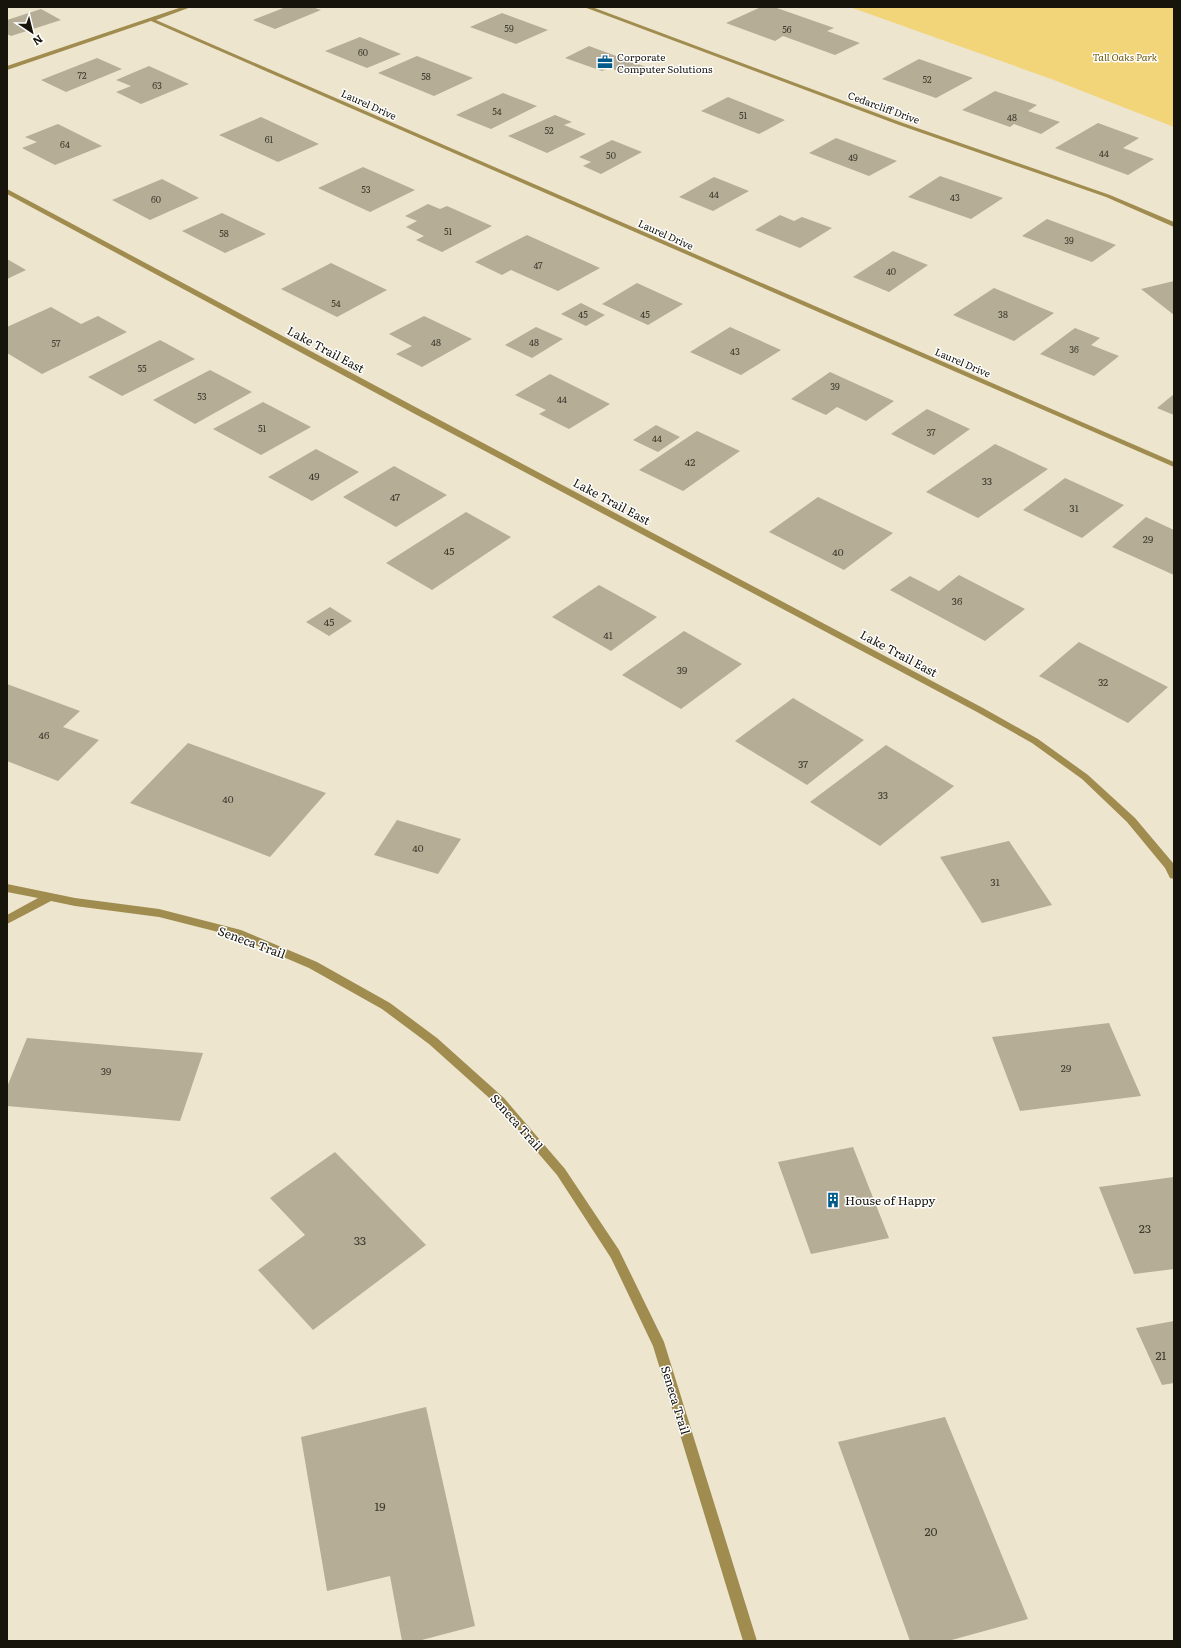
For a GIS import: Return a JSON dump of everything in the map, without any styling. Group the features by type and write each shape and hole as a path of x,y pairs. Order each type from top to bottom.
{"street":[{"path":"7,68 188,7"},
{"name":"Cedarcliff Drive","path":"587,7 901,124 1108,196 1174,224"},
{"name":"Laurel Drive","path":"150,20 1174,465"},
{"name":"Lake Trail East","path":"7,191 418,412 973,706 1035,741 1085,777 1131,820 1169,866 1174,875"},
{"name":"Seneca Trail","path":"7,888 75,902 166,915 237,934 313,965 386,1006 433,1041 500,1101 561,1172 615,1254 659,1346 750,1641"},
{"path":"7,920 49,897"}],"green space":[{"name":"Tall Oaks Park","path":"850,7 1174,7 1174,127 1054,80"}],"building":[{"path":"286,7 312,7 321,10 275,29 253,20"},
{"path":"761,7 774,7 834,28 827,31 860,43 835,55 783,36 775,41 726,23"},
{"path":"41,9 61,20 11,36 7,34 7,20"},
{"path":"502,13 548,30 516,44 470,27"},
{"path":"360,37 401,54 367,68 325,51"},
{"name":"Corporate Computer Solutions","path":"589,46 646,67 630,75 610,68 602,71 565,58"},
{"path":"417,56 473,78 434,96 378,73"},
{"path":"97,58 122,69 66,92 41,80"},
{"path":"919,59 973,78 936,98 882,79"},
{"path":"149,66 189,84 141,104 116,92 131,86 116,80"},
{"path":"995,91 1037,105 1028,111 1060,122 1041,134 1014,124 1010,127 962,110"},
{"path":"503,93 537,106 491,129 456,115"},
{"path":"728,97 785,120 759,134 701,111"},
{"path":"555,115 572,122 564,125 586,134 547,153 508,136"},
{"path":"261,117 319,144 278,162 219,135"},
{"path":"1098,123 1139,138 1123,148 1154,159 1128,175 1055,148"},
{"path":"58,124 102,146 55,165 22,148 37,142 25,137"},
{"path":"836,138 897,161 869,176 809,153"},
{"path":"612,140 642,152 601,174 583,166 591,162 579,157"},
{"path":"363,167 415,190 370,212 318,188"},
{"path":"940,176 1003,198 971,219 908,197"},
{"path":"714,177 749,191 713,211 679,197"},
{"path":"162,179 199,198 150,220 112,200"},
{"path":"428,204 440,209 447,206 492,226 442,252 416,240 424,236 406,227 417,221 405,216"},
{"path":"222,213 266,234 225,253 182,231"},
{"path":"780,215 794,221 802,217 832,228 800,248 755,230"},
{"path":"1047,219 1116,245 1092,262 1022,236"},
{"path":"527,235 600,268 558,291 511,270 502,275 475,262"},
{"path":"893,251 928,265 889,292 853,277"},
{"path":"7,259 26,270 7,279"},
{"path":"331,263 387,290 337,317 281,289"},
{"path":"1174,281 1174,315 1141,289"},
{"path":"637,283 683,304 648,325 602,304"},
{"path":"994,288 1054,313 1014,341 953,315"},
{"path":"581,303 605,315 586,326 561,314"},
{"path":"51,307 81,324 98,316 127,332 42,374 7,353 7,327"},
{"path":"424,316 472,339 422,367 396,354 412,346 389,334"},
{"path":"536,327 563,339 532,358 505,345"},
{"path":"730,327 781,350 741,375 690,352"},
{"path":"1075,328 1100,338 1091,345 1119,356 1094,376 1040,354"},
{"path":"160,340 195,359 122,396 88,377"},
{"path":"210,370 252,392 195,424 153,400"},
{"path":"830,372 894,401 866,421 837,407 826,415 791,399"},
{"path":"550,374 610,404 569,429 539,414 546,410 515,395"},
{"path":"1174,394 1174,415 1157,408"},
{"path":"263,402 311,427 261,455 213,429"},
{"path":"927,409 970,429 934,455 891,434"},
{"path":"656,425 680,437 658,452 633,440"},
{"path":"697,431 740,451 683,491 639,470"},
{"path":"995,444 1048,469 978,518 926,492"},
{"path":"316,449 359,472 312,501 268,477"},
{"path":"394,466 447,495 396,527 343,497"},
{"path":"1065,478 1124,505 1082,538 1023,510"},
{"path":"818,497 893,533 844,570 769,532"},
{"path":"466,512 511,537 432,590 386,563"},
{"path":"1146,517 1174,530 1174,575 1112,547"},
{"path":"959,575 1025,609 985,641 890,590 910,576 939,591"},
{"path":"599,585 657,617 611,651 552,617"},
{"path":"330,607 352,621 329,636 306,622"},
{"path":"684,631 742,664 681,709 622,675"},
{"path":"1079,642 1168,687 1128,723 1039,676"},
{"path":"7,684 80,711 63,727 99,740 58,781 7,761"},
{"path":"793,698 864,740 807,785 735,741"},
{"path":"188,743 326,793 270,857 130,803"},
{"path":"886,745 954,786 880,846 810,802"},
{"path":"397,820 461,839 438,874 374,855"},
{"path":"1009,841 1052,905 982,923 940,857"},
{"path":"1109,1023 1141,1096 1020,1111 992,1037"},
{"path":"27,1038 203,1053 180,1121 7,1106 7,1087"},
{"name":"House of Happy","path":"853,1147 889,1238 811,1254 778,1162"},
{"path":"335,1152 426,1245 313,1330 258,1270 305,1235 270,1198"},
{"path":"1174,1177 1174,1269 1134,1274 1099,1187"},
{"path":"1174,1321 1174,1383 1162,1385 1136,1328"},
{"path":"426,1407 475,1626 418,1641 402,1641 390,1576 327,1591 301,1437"},
{"path":"945,1417 1028,1619 948,1641 910,1641 838,1442"}],"place":[{"name":"Corporate Computer Solutions","path":"605,62"},
{"name":"House of Happy","path":"833,1200"}]}
